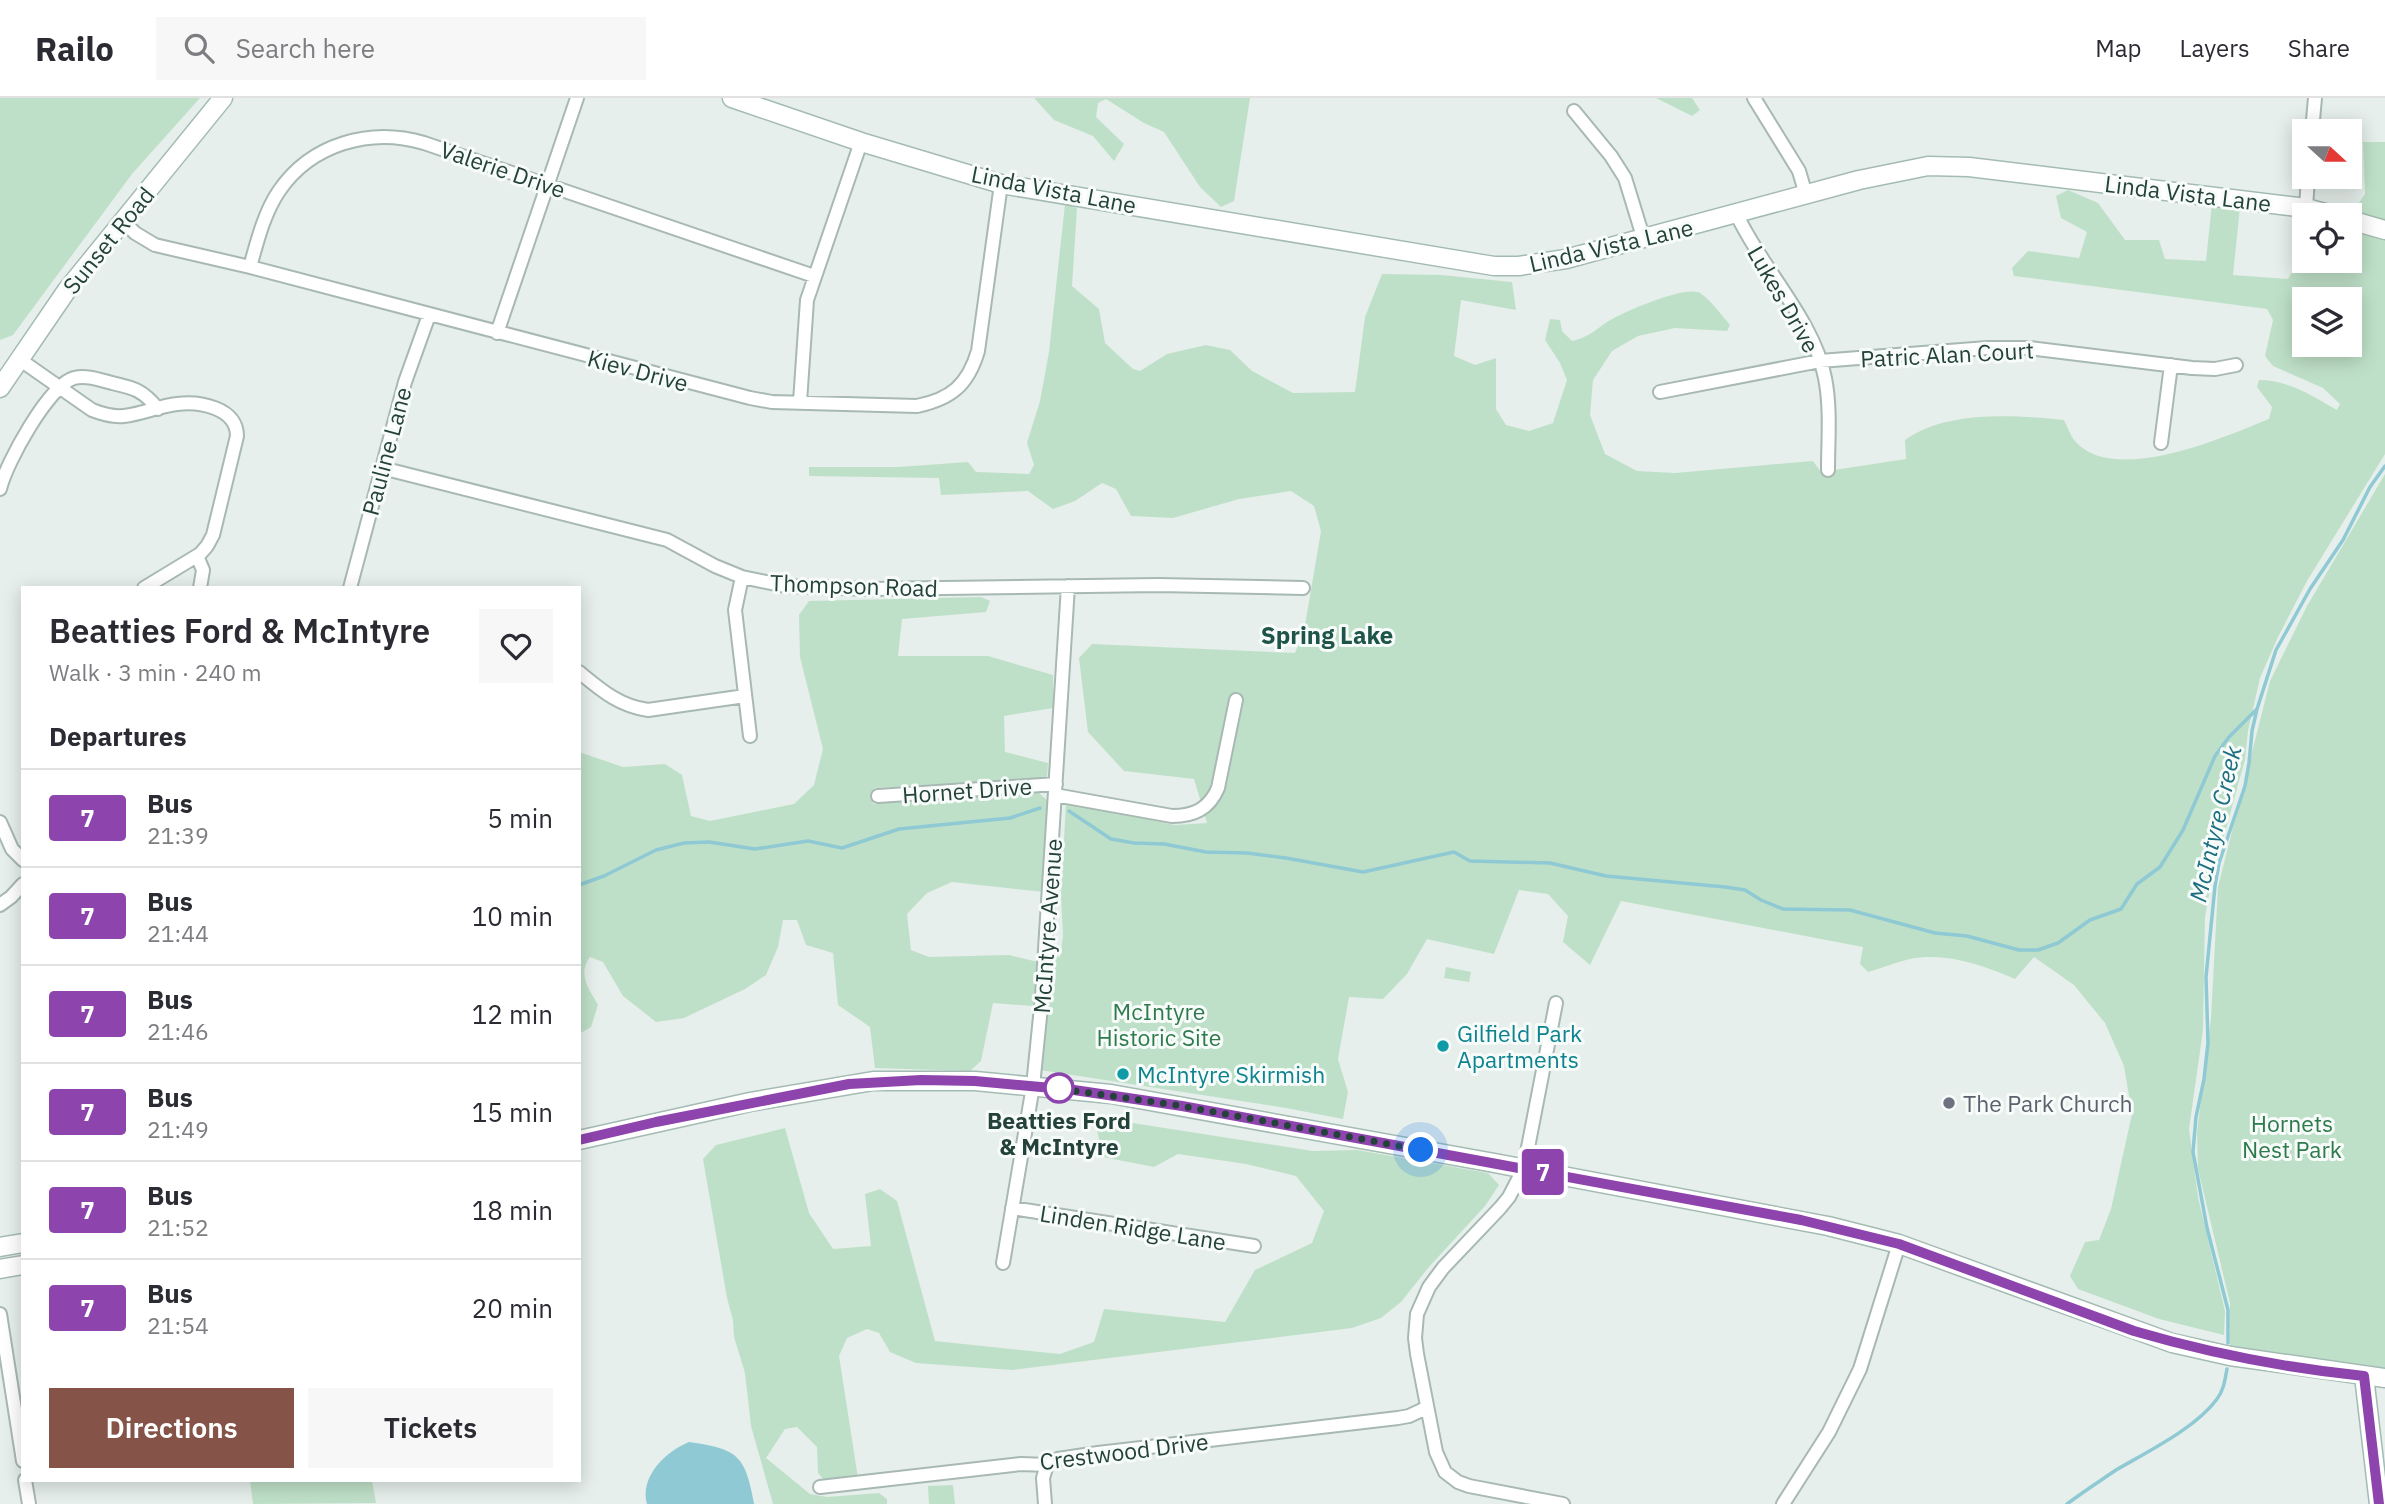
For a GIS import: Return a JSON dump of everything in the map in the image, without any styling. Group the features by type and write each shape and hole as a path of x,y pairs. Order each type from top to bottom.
{"main road":[{"name":"Sunset Road","path":"0,388 61,298 223,98"},
{"name":"Linda Vista Lane","path":"732,98 861,142 1002,184 1494,266 1540,264 1644,240 1907,169 1944,165 2292,206"},
{"path":"2362,223 2385,230"},
{"path":"581,1140 669,1119 849,1084 921,1080 1033,1086 1111,1094 1801,1220 1899,1244 2172,1343 2218,1354 2385,1378"},
{"path":"0,1247 21,1243"},
{"path":"0,1269 21,1265"},
{"path":"2364,1376 2379,1504"}],"street":[{"path":"497,333 577,98"},
{"path":"1754,98 1799,171 1806,195"},
{"path":"2313,119 2315,98"},
{"path":"1574,111 1611,156 1625,178 1644,240"},
{"name":"Valerie Drive","path":"250,267 277,193 291,176 307,163 346,142 366,136 404,137 814,276"},
{"path":"800,402 807,300 861,142"},
{"name":"Kiev Drive","path":"123,221 135,233 155,245 250,267 750,398 917,406 935,402 960,386 969,376 978,351 1002,184"},
{"name":"Lukes Drive","path":"1736,213 1745,233 1809,334 1820,361 1827,396 1828,470"},
{"name":"Pauline Lane","path":"351,586 405,382 429,315"},
{"name":"Patric Alan Court","path":"1660,392 1820,361 2009,347 2215,369 2236,365"},
{"path":"19,359 92,410 121,416 179,403 201,405 227,413 237,427 213,535 207,546 197,556 149,586"},
{"path":"2161,443 2171,365"},
{"path":"0,489 20,442 58,387 73,378 87,376 134,388 147,395 158,409"},
{"name":"Thompson Road","path":"382,468 667,540 715,566 742,576 761,582 806,588 1158,585 1303,588"},
{"path":"197,556 203,570 200,586"},
{"path":"742,576 736,610 750,736"},
{"name":"McIntyre Avenue","path":"1003,1264 1033,1086 1045,961 1069,586"},
{"path":"581,674 622,704 633,708 648,710 745,696"},
{"name":"Hornet Drive","path":"878,796 1056,790 1172,816 1183,816 1202,809 1213,800 1225,760 1236,700"},
{"path":"0,822 12,849 21,858"},
{"path":"0,905 21,886"},
{"path":"1556,1003 1524,1168 1509,1197 1443,1268 1423,1298 1417,1314 1415,1338 1436,1452 1440,1464 1451,1478 1469,1486 1563,1504"},
{"name":"Linden Ridge Lane","path":"1012,1208 1254,1247"},
{"path":"1783,1504 1829,1432 1860,1369 1899,1244"},
{"path":"0,1314 21,1448"},
{"name":"Crestwood Drive","path":"820,1488 1021,1464 1046,1465 1058,1459 1098,1453 1398,1418 1426,1408"},
{"path":"1045,1504 1043,1478 1046,1465"},
{"path":"26,1482 29,1504"}],"green space":[{"path":"0,98 200,98 132,174 13,335 0,340"},
{"path":"1034,98 1250,98 1234,201 1221,207 1200,187 1164,132 1106,99 1098,103 1096,117 1124,144 1114,161 1093,136 1054,120"},
{"path":"1656,98 1692,98 1700,110 1692,116"},
{"name":"McIntyre Historic Site","path":"2363,142 2385,142 2385,454 2307,581 2260,678 2248,731 2245,759 2211,884 2205,917 2203,1030 2189,1129 2198,1197 2225,1311 2224,1335 2159,1319 2078,1289 2070,1276 2085,1242 2099,1240 2111,1209 2132,1114 2124,1066 2105,1023 2074,985 2034,957 2015,979 1977,965 1937,957 1910,959 1868,972 1860,964 1863,947 1621,901 1590,965 1563,942 1568,916 1548,894 1519,890 1494,954 1427,939 1407,974 1383,999 1349,997 1338,1059 1348,1092 1343,1119 1040,1070 1052,956 1060,957 1063,936 1061,896 1066,802 1175,825 1207,823 1194,779 1124,771 1088,732 1079,658 1092,644 1295,653 1304,631 1321,531 1314,506 1291,491 1239,499 1173,518 1131,516 1116,489 1102,483 1075,501 1053,509 1028,491 941,495 939,478 809,476 809,467 899,467 968,462 976,472 1029,474 1034,465 1027,443 1040,401 1049,352 1065,204 1077,208 1072,286 1099,309 1105,343 1133,369 1140,371 1167,354 1206,345 1230,350 1252,371 1293,393 1355,392 1365,317 1382,274 1441,275 1512,282 1516,310 1461,300 1454,356 1475,365 1496,358 1496,409 1506,425 1529,431 1553,423 1567,380 1545,340 1550,319 1560,320 1562,331 1572,341 1585,337 1614,318 1644,304 1683,292 1700,293 1730,325 1727,331 1675,328 1638,336 1612,351 1593,380 1590,415 1605,454 1637,471 1675,473 1813,461 1821,472 1906,459 1905,440 1922,430 1961,419 2003,416 2064,420 2074,440 2092,453 2115,459 2141,459 2198,446 2269,419 2272,407 2257,387 2259,380 2290,386 2337,410 2340,404 2323,388 2273,366 2265,356 2273,320 2267,309 2014,276 2012,268 2028,251 2079,258 2087,232 2061,218 2056,196 2068,190 2098,203 2125,240 2159,240 2165,259 2206,261 2212,203 2240,207 2233,275 2288,279 2292,272 2362,273 2362,203 2359,203 2365,194"},
{"name":"Hornets Nest Park","path":"2385,474 2385,1372 2230,1351 2230,1303 2198,1169 2197,1133 2211,1018 2218,887 2270,681 2307,606"},
{"path":"981,597 990,601 986,612 902,619 898,656 988,656 1053,675 1053,708 1004,716 1005,752 1048,763 1047,778 874,788 873,804 1038,792 1048,801 1049,833 1044,892 952,882 927,893 907,914 911,950 929,957 1009,955 1038,962 1033,1006 993,1003 981,1061 970,1071 875,1068 870,1027 838,1005 833,953 806,945 797,920 783,920 778,947 766,975 745,989 684,1018 656,1022 623,996 603,962 590,957 584,975 598,1005 591,1027 581,1033 581,753 623,767 665,764 682,775 691,816 710,821 794,804 814,785 823,749 800,657 799,615 809,601"},
{"path":"1446,967 1471,972 1469,982 1444,978"},
{"path":"1094,1117 1313,1151 1357,1150 1488,1173 1499,1185 1485,1206 1401,1302 1381,1318 1352,1328 1012,1370 916,1363 890,1352 879,1333 867,1329 847,1338 839,1356 858,1478 825,1481 818,1473 817,1447 797,1427 785,1429 766,1458 810,1494 827,1497 879,1493 887,1499 887,1504 773,1504 751,1426 745,1373 734,1337 703,1159 716,1145 785,1128 809,1213 833,1249 871,1246 865,1194 880,1189 897,1201 935,1341 1060,1354 1094,1342 1104,1309 1225,1322 1255,1270 1312,1243 1324,1211 1296,1176 1246,1164 1178,1154 1154,1167 1103,1157"},
{"path":"250,1482 372,1482 376,1503 253,1504"},
{"path":"953,1485 955,1504 929,1504 928,1486"}],"water":[{"path":"689,1442 719,1448 737,1458 747,1475 754,1504 647,1504 647,1484 656,1466 663,1458"}],"waterway":[{"name":"McIntyre Creek","path":"2228,1343 2228,1310 2207,1228 2193,1152 2208,1043 2206,977 2219,863 2245,786 2257,709 2276,650 2310,589 2343,540 2370,487 2385,466"},
{"path":"1069,811 1111,839 1134,843 1164,844 1206,852 1247,853 1363,872 1454,852 1470,861 1550,863 1606,876 1745,890 1783,909 1850,910 1935,933 1967,936 2019,950 2038,950 2058,943 2090,920 2121,909 2137,884 2160,867 2183,830 2215,756 2229,737 2257,709"},
{"path":"581,884 656,850 684,843 709,842 755,849 808,841 842,848 899,829 1010,818 1040,808"},
{"name":"McIntyre Creek","path":"2067,1504 2197,1420 2219,1396 2227,1369"}],"bus line":[{"name":"7","path":"581,1140 750,1102 849,1084 873,1081 975,1081 1111,1094 1801,1220 1899,1244 2172,1343 2218,1354 2364,1376 2379,1504"}],"place":[{"name":"Gilfield Park Apartments","path":"1443,1046"},
{"name":"McIntyre Skirmish","path":"1123,1074"},
{"name":"Beatties Ford & McIntyre","path":"1059,1088"},
{"name":"The Park Church","path":"1949,1103"}],"district":[{"name":"Spring Lake","path":"1327,635"}],"route":[{"path":"1059,1088 1055,1088 1182,1106 1421,1150"}]}
